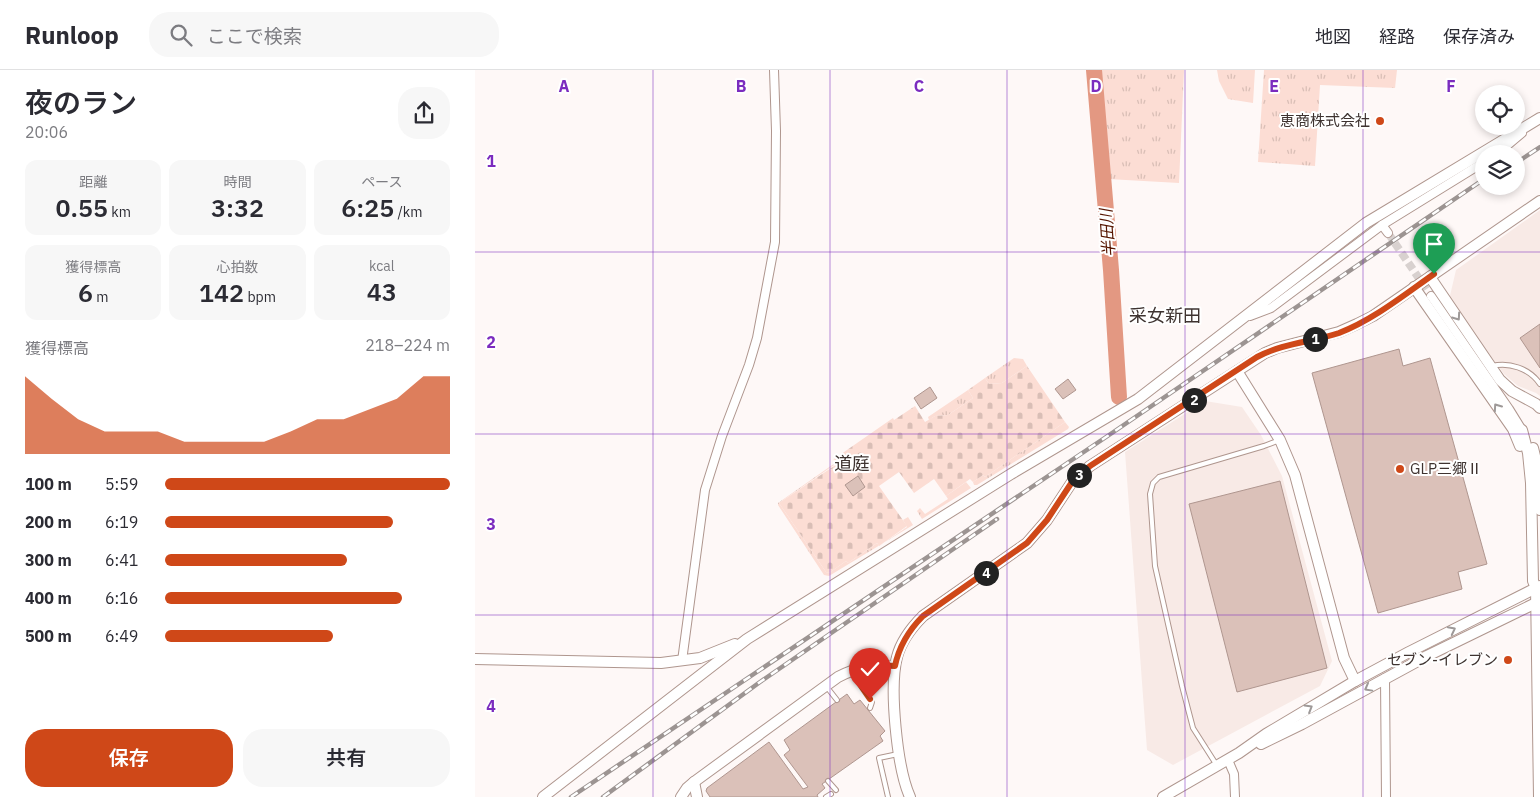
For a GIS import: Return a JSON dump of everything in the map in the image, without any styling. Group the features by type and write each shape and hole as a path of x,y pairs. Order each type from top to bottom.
{"street":[{"path":"682,660 705,490 757,338 775,242 774,70"},
{"path":"543,797 747,639 1011,474 1138,399 1366,223 1540,118"},
{"path":"1508,145 1523,133 1526,127"},
{"path":"1243,318 1271,308 1382,225 1475,168"},
{"path":"909,797 899,754 894,693 895,666 901,643 923,616 1027,543 1047,520 1078,476 1090,466 1257,357 1277,348 1321,338 1357,324 1540,202"},
{"path":"1382,225 1388,233"},
{"path":"1429,277 1501,380 1511,391 1540,408"},
{"path":"1414,287 1513,429 1518,439 1531,483"},
{"path":"1431,296 1522,430 1537,447 1540,510"},
{"path":"1237,371 1280,440 1295,475 1344,658 1355,682"},
{"path":"1522,430 1529,460 1531,483 1533,581 1539,585"},
{"path":"1239,753 1265,734 1355,682 1539,585"},
{"path":"1539,585 1539,797"},
{"path":"1163,797 1239,753 1302,724 1385,678 1538,602"},
{"path":"475,660 661,663 701,658 747,639"},
{"path":"681,797 694,782 838,677 855,669 873,665 895,666"},
{"path":"1385,678 1387,797"},
{"path":"1227,760 1234,774 1235,797"},
{"path":"694,782 697,797"}],"lane":[{"path":"1491,366 1501,364 1515,366 1528,372 1540,384"},
{"path":"1217,766 1193,728 1182,686 1155,566 1150,494 1153,483 1159,477 1280,440"},
{"path":"855,669 859,683 872,702 870,708"},
{"path":"826,686 837,700"},
{"path":"887,797 879,758 899,754"},
{"path":"828,781 836,790"},
{"path":"878,786 885,784"},
{"path":"826,797 831,794"}],"shaded area":[{"path":"1540,210 1540,396 1518,386 1504,374 1449,300 1456,270"},
{"path":"1205,401 1242,407 1261,435 1282,476 1332,661 1320,686 1173,765 1147,750 1125,452"}],"green space":[{"path":"1101,70 1184,70 1179,183 1108,179"},
{"path":"1217,70 1255,70 1253,103 1228,99 1219,81"},
{"path":"1264,70 1397,70 1395,88 1320,85 1315,166 1258,162"},
{"path":"1014,358 1023,359 1027,366 1002,383 989,384 985,378"},
{"path":"1027,366 1065,422 985,477 983,475 973,482 970,479 946,496 934,479 914,493 899,472 879,486 907,526 879,546 877,543 848,563 846,561 829,573 826,572 779,503 837,464 834,459 893,418 894,420 915,406 925,422 935,416 948,415 973,398 968,390 985,378 989,384 1002,383"},
{"path":"968,390 973,398 948,415 935,416 929,420 928,417"},
{"path":"1065,422 1069,427 1068,429 977,485 974,485 973,482 983,475 985,477"},
{"path":"833,459 837,463 779,503 826,572 829,573 846,561 848,563 877,543 879,546 829,576 824,575 778,503 835,463"},
{"path":"966,482 971,488 922,519 917,511 920,508 925,514 948,499 946,496"},
{"path":"908,517 913,525 884,543 907,527 903,520"}],"building":[{"path":"1540,324 1540,368 1520,338"},
{"name":"GLP三郷Ⅱ","path":"1399,349 1403,366 1430,358 1487,564 1458,572 1462,589 1378,613 1312,373"},
{"path":"1068,379 1076,390 1063,399 1055,389"},
{"path":"930,387 937,398 921,409 914,398"},
{"path":"858,476 865,487 853,496 845,485"},
{"path":"1280,481 1327,668 1237,692 1189,504"},
{"path":"847,694 854,704 860,700 885,731 880,736 883,741 822,784 825,788 817,795 818,797 710,797 706,791 707,788 769,742 803,789 808,787 784,755 790,750 784,740"}],"waterway":[{"name":"半田川","path":"1094,70 1111,270 1119,397"}],"tunnel":[{"path":"1388,233 1431,296"}],"railway":[{"path":"1525,157 1540,147"},
{"path":"571,797 1112,433 1475,185"},
{"path":"603,797 760,682 997,519"}],"place":[{"name":"恵商株式会社","path":"1380,121"},
{"name":"GLP三郷Ⅱ","path":"1400,469"},
{"name":"セブン-イレブン","path":"1508,660"}],"district":[{"name":"采女新田","path":"1165,316"},
{"name":"道庭","path":"852,464"}],"route":[{"path":"870,699 859,683 855,669 873,665 895,666 901,643 915,624 923,616 1027,543 1047,520 1072,482 1090,466 1257,357 1277,348 1321,338 1357,324 1373,316 1434,274"}]}
